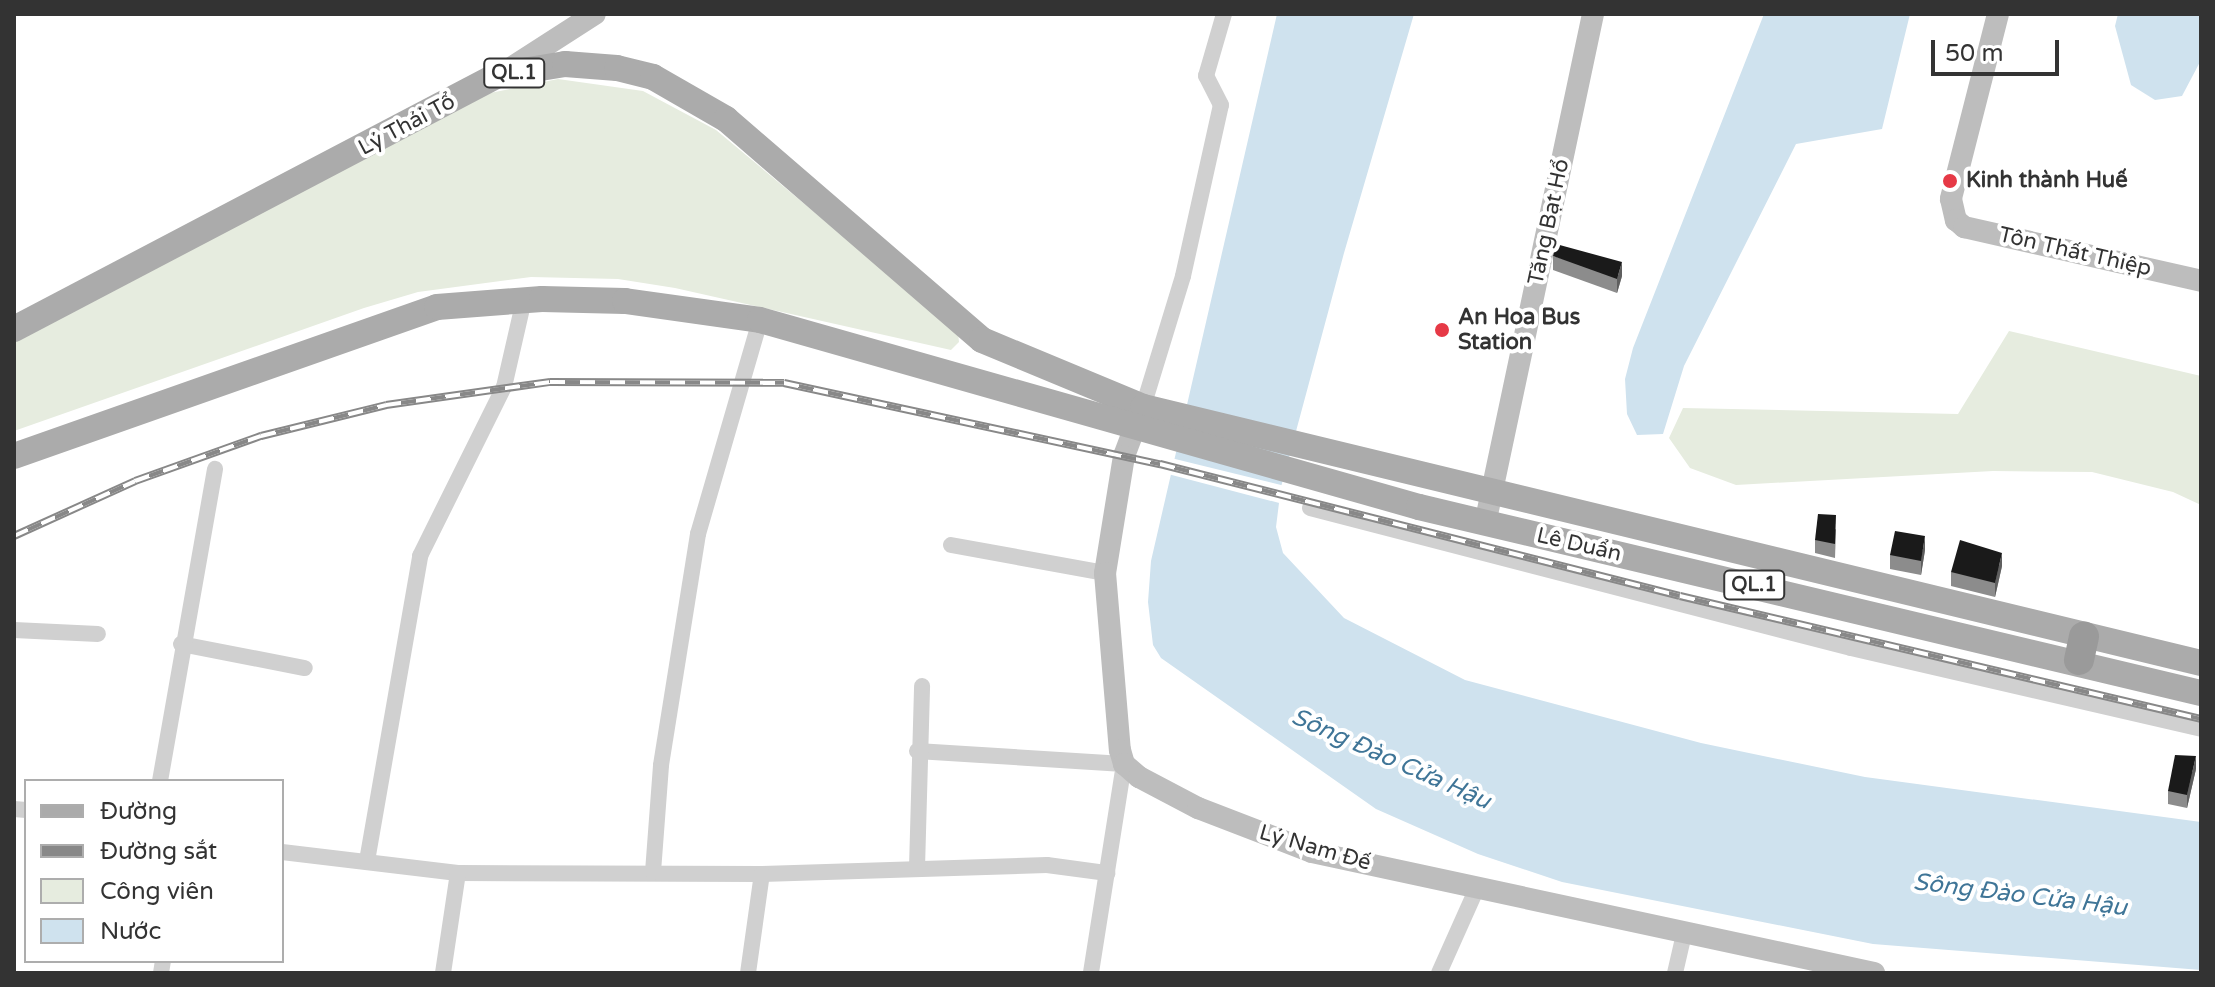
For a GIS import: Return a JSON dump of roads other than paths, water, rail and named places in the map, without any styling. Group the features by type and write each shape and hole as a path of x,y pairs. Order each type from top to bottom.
{"main road":[{"name":"Lý Thái Tổ","path":"14,329 498,75 565,64 617,68 653,77 688,94 726,119 982,340"},
{"name":"QL.1","path":"14,456 437,307 524,300 625,301 760,320 964,374"},
{"name":"Lê Duẩn","path":"982,340 1144,419 1307,475 1485,524 2082,648 2201,663"},
{"path":"964,374 982,340"},
{"name":"Lê Duẩn","path":"964,374 1144,419 1317,450 1493,489 2082,648 2201,693"}],"street":[{"path":"498,75 595,14"},
{"path":"1091,973 1124,764 1105,573 1124,456 1144,419 1183,276 1221,105 1206,76 1224,14"},
{"name":"Tăng Bạt Hổ","path":"1485,524 1593,14"},
{"name":"Tôn Thất Thiệp","path":"1998,14 1951,199 1954,217 1964,227 2201,281"},
{"path":"367,861 420,556 504,387 524,300"},
{"path":"653,872 661,765 698,534 760,320"},
{"path":"160,779 181,644 215,469"},
{"path":"1310,508 1878,654 2201,729"},
{"path":"951,545 1105,573"},
{"path":"14,630 98,634"},
{"path":"181,644 305,668"},
{"path":"917,868 917,751 922,686"},
{"path":"917,751 1124,764"},
{"name":"Lý Nam Đế","path":"1124,764 1186,802 1259,834 1312,852 1477,888 1541,898 1684,934 1874,973"},
{"path":"284,852 458,873 762,874 1047,865 1107,873"},
{"path":"444,973 458,873"},
{"path":"748,973 762,874"},
{"path":"1439,973 1477,888"},
{"path":"1675,973 1684,934"}],"water":[{"name":"Sông Đào Cửa Hậu","path":"1277,14 1414,14 1344,253 1281,487 1276,527 1283,553 1344,618 1465,680 1701,743 1865,777 2201,822 2201,970 1873,944 1562,882 1478,854 1376,809 1161,658 1153,645 1148,602 1151,561"},
{"path":"1764,14 1910,14 1882,129 1796,144 1684,366 1663,434 1637,435 1627,414 1625,379 1633,348"},
{"path":"2118,14 2201,14 2201,60 2182,96 2155,100 2131,85 2115,26"}],"railway":[{"path":"14,536 135,481 261,436 386,405 550,382 784,383 1160,464 1680,596 2201,719"}],"place":[{"name":"Kinh thành Huế","path":"1950,181"},
{"name":"An Hoa Bus Station","path":"1442,330"}]}
